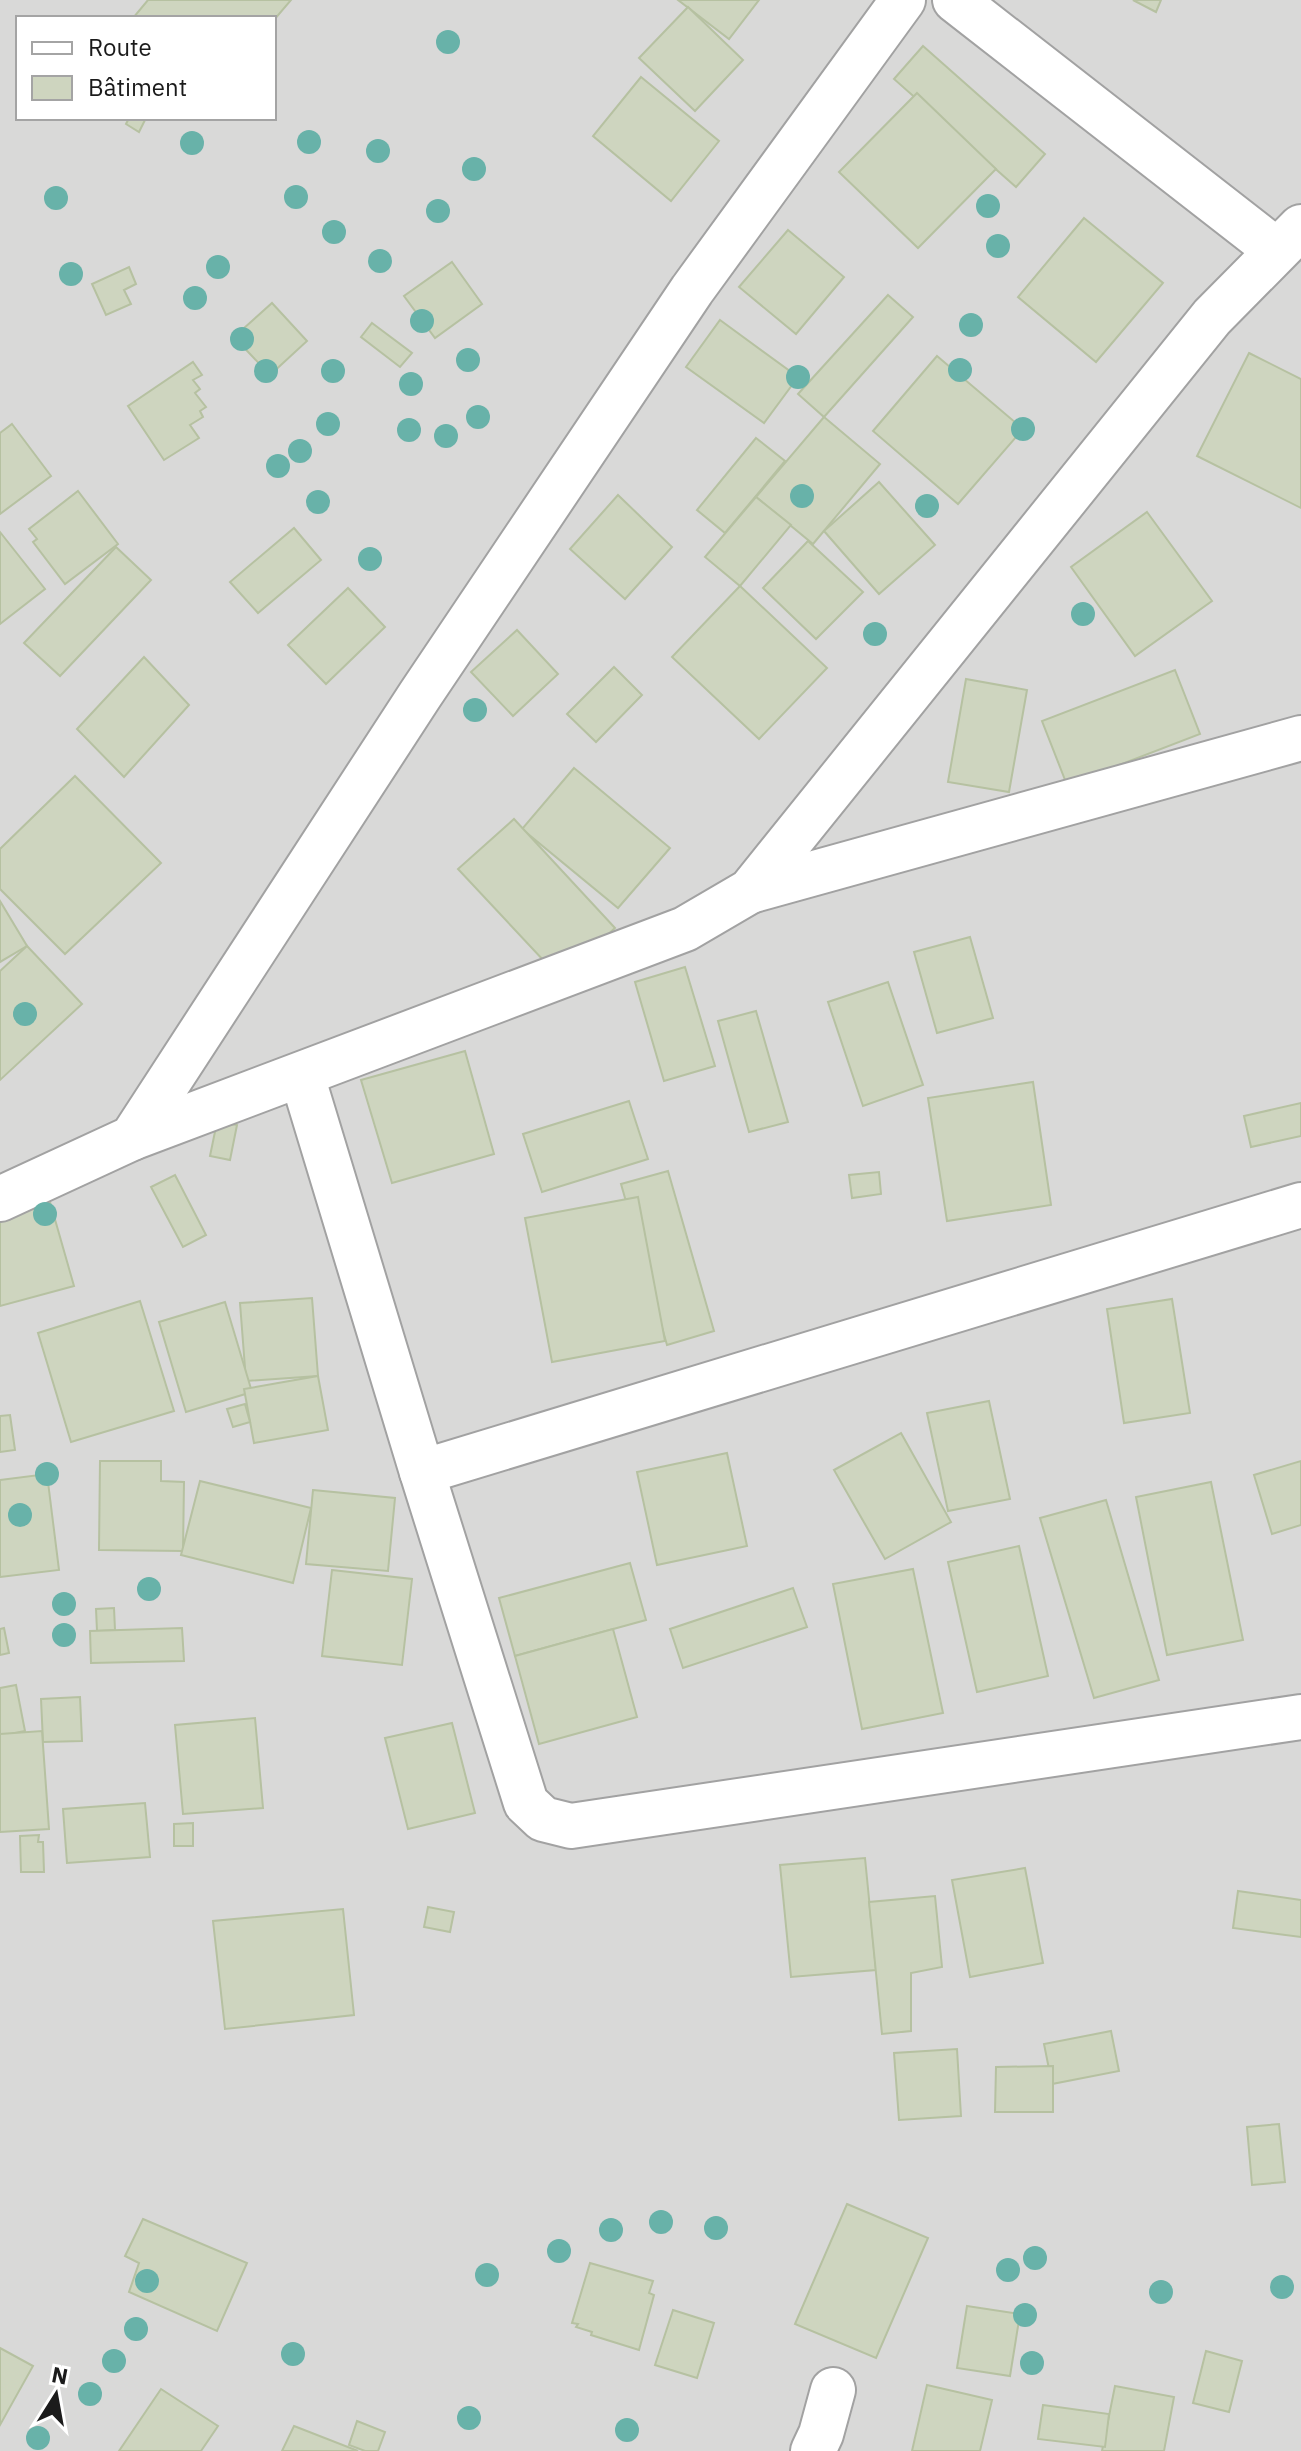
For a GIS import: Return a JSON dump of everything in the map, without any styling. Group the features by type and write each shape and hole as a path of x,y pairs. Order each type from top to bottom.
{"street":[{"path":"132,1138 420,695 692,290 903,0"},
{"path":"750,891 1212,317 1288,238 955,0"},
{"path":"0,1199 132,1138 685,929 750,891 1301,738"},
{"path":"302,1076 526,1803 543,1819 571,1826 1301,1717"},
{"path":"422,1472 1301,1205"},
{"path":"813,2451 833,2390"}],"shaded area":[{"path":"0,0 1301,0 1301,2451 0,2451"}],"building":[{"path":"148,0 291,0 276,18 135,16"},
{"path":"678,0 759,0 729,39"},
{"path":"1133,0 1161,0 1156,12"},
{"path":"688,7 743,60 695,111 639,58"},
{"path":"923,46 1045,154 1016,187 894,79"},
{"path":"641,77 719,141 671,201 593,136"},
{"path":"917,93 996,169 918,248 839,172"},
{"path":"128,120 145,120 139,132 126,124"},
{"path":"1084,218 1163,283 1096,362 1018,297"},
{"path":"788,230 844,277 796,334 739,287"},
{"path":"452,262 482,304 435,338 404,296"},
{"path":"129,267 136,284 124,290 131,304 106,315 92,284"},
{"path":"888,295 913,317 824,417 798,394"},
{"path":"272,303 307,341 270,375 234,337"},
{"path":"720,320 798,377 764,423 686,367"},
{"path":"372,323 412,353 400,367 361,337"},
{"path":"1249,353 1301,379 1301,508 1197,456"},
{"path":"937,356 1023,429 958,504 873,431"},
{"path":"193,362 202,375 193,380 200,389 195,393 206,407 200,411 203,417 190,425 199,438 164,460 128,406"},
{"path":"824,417 880,464 813,544 756,497"},
{"path":"12,424 51,476 0,514 0,433"},
{"path":"756,438 785,461 725,533 697,510"},
{"path":"879,482 935,545 879,594 824,531"},
{"path":"78,491 118,544 65,584 33,542 37,539 29,529"},
{"path":"618,495 672,547 625,599 570,549"},
{"path":"756,497 791,525 740,586 705,557"},
{"path":"1147,512 1212,601 1135,656 1071,567"},
{"path":"294,528 321,560 258,613 230,582"},
{"path":"0,532 45,589 0,624"},
{"path":"808,541 863,592 816,639 763,588"},
{"path":"116,547 151,580 60,676 24,643"},
{"path":"740,586 827,668 759,739 672,657"},
{"path":"348,588 385,627 326,684 288,645"},
{"path":"517,630 558,674 513,716 471,672"},
{"path":"144,657 189,705 124,777 77,729"},
{"path":"614,667 642,695 596,742 567,714"},
{"path":"1175,670 1200,734 1067,785 1042,721"},
{"path":"966,679 1027,690 1009,792 948,782"},
{"path":"574,768 670,848 618,908 522,829"},
{"path":"75,776 161,863 65,954 0,889 0,849"},
{"path":"514,819 615,928 560,978 458,869"},
{"path":"0,901 27,946 0,962"},
{"path":"970,937 993,1018 937,1033 914,952"},
{"path":"27,946 82,1004 0,1080 0,971"},
{"path":"685,967 715,1066 664,1081 635,982"},
{"path":"888,982 923,1085 863,1106 828,1002"},
{"path":"756,1011 788,1122 749,1132 718,1021"},
{"path":"465,1051 494,1154 392,1183 361,1080"},
{"path":"1033,1082 1051,1205 947,1221 928,1098"},
{"path":"629,1101 648,1159 542,1192 523,1134"},
{"path":"1301,1103 1301,1136 1251,1147 1244,1116"},
{"path":"217,1122 237,1125 230,1160 210,1156"},
{"path":"668,1171 714,1331 667,1345 621,1184"},
{"path":"879,1172 881,1194 852,1198 849,1175"},
{"path":"175,1175 206,1235 183,1247 151,1187"},
{"path":"44,1181 74,1286 0,1306 0,1193"},
{"path":"638,1197 665,1341 552,1362 525,1218"},
{"path":"312,1298 318,1376 246,1381 240,1303"},
{"path":"1172,1299 1190,1413 1124,1423 1107,1309"},
{"path":"140,1301 174,1411 71,1442 38,1333"},
{"path":"225,1302 252,1392 186,1412 159,1322"},
{"path":"318,1376 328,1430 254,1443 244,1389"},
{"path":"989,1401 1010,1499 948,1511 927,1413"},
{"path":"245,1404 250,1422 233,1427 227,1409"},
{"path":"10,1415 15,1450 0,1452 0,1416"},
{"path":"901,1433 951,1522 885,1559 834,1470"},
{"path":"727,1453 747,1546 657,1565 637,1472"},
{"path":"100,1461 161,1461 161,1481 184,1482 183,1551 99,1550"},
{"path":"1301,1461 1301,1525 1272,1534 1254,1475"},
{"path":"47,1474 59,1570 0,1577 0,1480"},
{"path":"200,1481 311,1508 293,1583 181,1555"},
{"path":"1211,1482 1243,1640 1167,1655 1136,1497"},
{"path":"313,1490 395,1498 388,1571 306,1564"},
{"path":"1106,1500 1159,1680 1094,1698 1040,1518"},
{"path":"1019,1546 1048,1676 977,1692 948,1562"},
{"path":"630,1563 646,1620 515,1656 499,1598"},
{"path":"913,1569 943,1713 862,1729 833,1584"},
{"path":"332,1570 412,1579 402,1665 322,1656"},
{"path":"793,1588 807,1627 683,1668 670,1629"},
{"path":"114,1608 115,1630 97,1631 96,1609"},
{"path":"4,1628 9,1653 0,1655 0,1629"},
{"path":"182,1628 184,1661 91,1663 90,1631"},
{"path":"613,1629 637,1717 539,1744 515,1656"},
{"path":"16,1685 25,1731 0,1736 0,1688"},
{"path":"80,1697 82,1741 43,1742 41,1699"},
{"path":"255,1718 263,1808 183,1814 175,1725"},
{"path":"452,1723 475,1813 408,1829 385,1738"},
{"path":"42,1731 49,1829 0,1832 0,1734"},
{"path":"145,1803 150,1857 67,1863 63,1809"},
{"path":"193,1823 193,1846 174,1846 174,1824"},
{"path":"39,1835 38,1842 43,1842 44,1872 21,1872 20,1836"},
{"path":"865,1858 876,1970 791,1977 780,1865"},
{"path":"1025,1868 1043,1963 970,1977 952,1880"},
{"path":"1238,1891 1301,1900 1301,1937 1233,1928"},
{"path":"935,1896 942,1967 911,1973 911,2031 882,2034 869,1902"},
{"path":"428,1907 454,1912 450,1932 424,1927"},
{"path":"343,1909 354,2015 225,2029 213,1921"},
{"path":"1111,2031 1119,2071 1052,2084 1044,2044"},
{"path":"957,2049 961,2116 899,2120 894,2053"},
{"path":"1053,2066 1053,2112 995,2112 996,2067"},
{"path":"1279,2124 1285,2182 1252,2185 1247,2127"},
{"path":"847,2204 928,2238 876,2358 795,2324"},
{"path":"143,2219 247,2263 217,2331 129,2292 139,2263 125,2256"},
{"path":"590,2263 653,2281 649,2293 654,2295 639,2350 591,2335 592,2332 572,2323"},
{"path":"967,2306 1020,2314 1010,2376 957,2368"},
{"path":"673,2310 714,2323 697,2378 655,2365"},
{"path":"0,2348 33,2366 0,2425"},
{"path":"1206,2351 1242,2361 1229,2412 1193,2403"},
{"path":"927,2385 992,2400 980,2451 912,2451"},
{"path":"1115,2386 1174,2397 1164,2451 1102,2451"},
{"path":"161,2389 218,2426 201,2451 119,2451"},
{"path":"1043,2405 1109,2414 1105,2447 1038,2439"},
{"path":"357,2421 385,2432 378,2451 365,2451 349,2445"},
{"path":"294,2426 358,2451 282,2451"}]}
